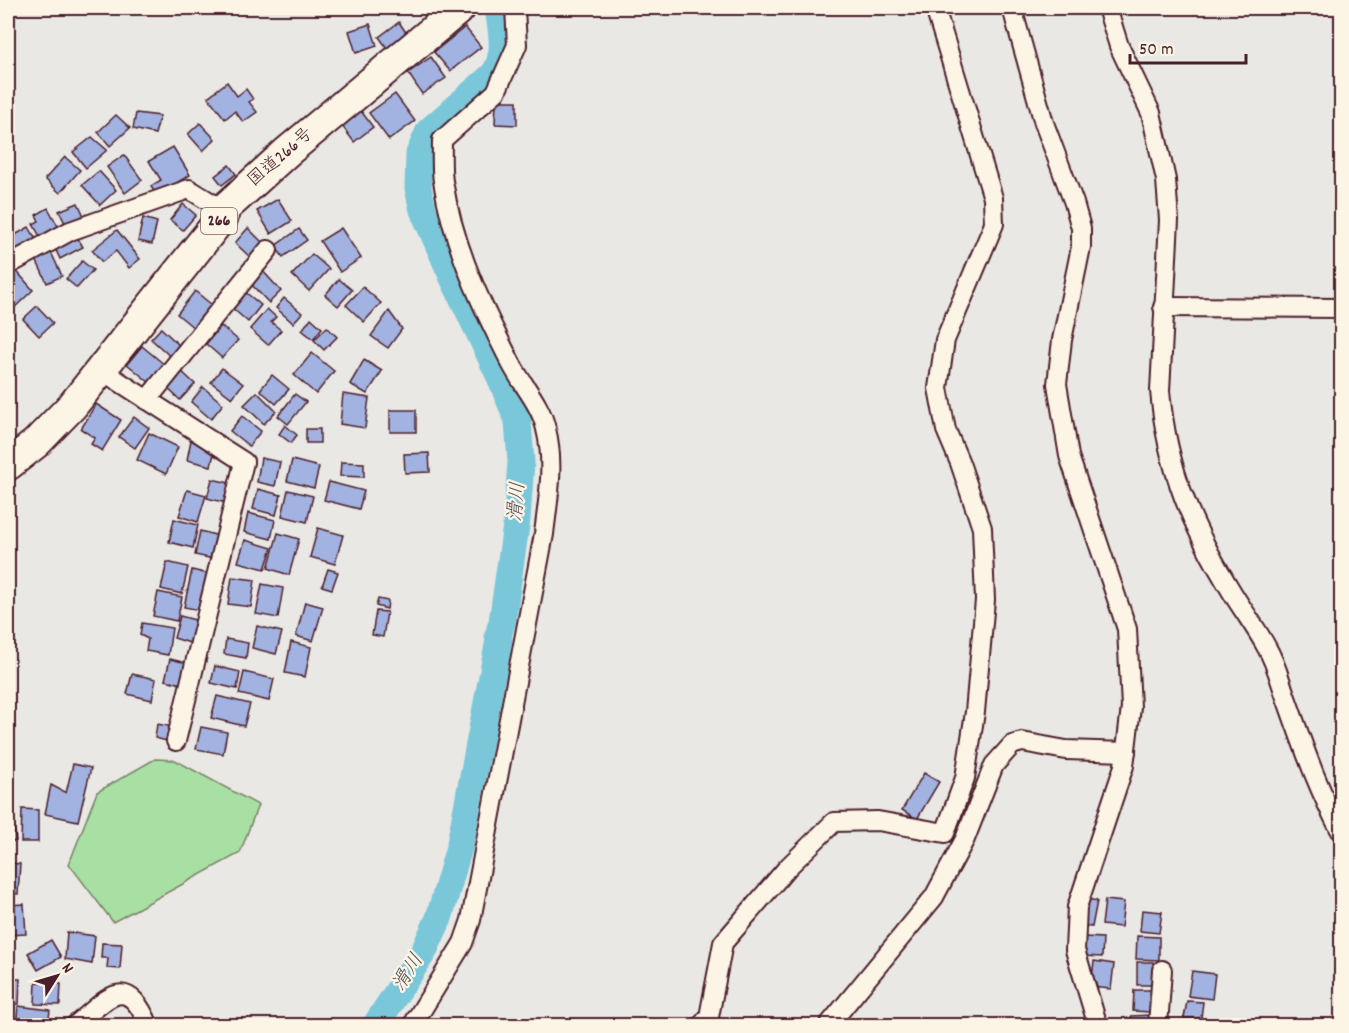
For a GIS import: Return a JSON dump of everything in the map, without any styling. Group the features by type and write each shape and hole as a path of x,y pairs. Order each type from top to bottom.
{"highway":[{"name":"国道266号","path":"8,465 57,424 223,216 223,210 287,152 460,8"}],"street":[{"path":"411,1026 463,943 471,920 544,534 551,474 551,454 546,426 535,401 508,357 470,276 457,242 442,179 442,140 496,92 517,45 515,8"},
{"path":"701,1026 710,1017 723,943 788,867 834,822 878,821 945,833 965,778 975,712 985,600 984,548 982,528 946,430 938,388 945,340 994,224 993,198 935,8"},
{"path":"1012,8 1044,123 1081,228 1080,247 1062,340 1057,384 1069,456 1127,629 1131,707 1124,766 1077,907 1075,950 1098,1026"},
{"path":"1107,8 1119,46 1151,113 1166,180 1169,220 1163,307 1161,400 1170,458 1192,519 1232,593 1268,649 1312,771 1337,817 1341,833"},
{"path":"8,265 70,231 189,189 223,210"},
{"path":"147,400 268,250"},
{"path":"1163,307 1341,308"},
{"path":"101,370 244,462 176,741"},
{"path":"828,1026 934,897 965,839 994,765 1012,745 1022,742 1066,750 1126,752"},
{"path":"1158,1026 1162,970"},
{"path":"74,1026 110,997 120,993 133,997 141,1007 149,1026"}],"green space":[{"path":"155,759 175,760 258,805 240,853 113,922 69,864 97,792"}],"building":[{"path":"399,22 407,34 387,48 379,37"},
{"path":"370,24 377,46 356,53 349,31"},
{"path":"465,27 481,47 450,71 434,52"},
{"path":"431,57 446,78 422,94 408,73"},
{"path":"227,82 237,96 246,89 253,99 249,102 257,112 243,122 235,111 225,119 208,97"},
{"path":"395,94 415,121 389,140 369,113"},
{"path":"496,101 517,101 517,125 495,124"},
{"path":"361,111 373,127 354,142 342,126"},
{"path":"136,113 160,116 155,134 133,129"},
{"path":"116,115 130,128 110,146 98,132"},
{"path":"200,123 215,139 203,151 188,134"},
{"path":"92,137 107,150 86,168 73,152"},
{"path":"173,147 190,175 156,195 151,186 161,180 149,161"},
{"path":"124,155 142,180 125,193 107,167"},
{"path":"65,157 80,170 60,193 45,179"},
{"path":"229,165 236,174 222,185 215,176"},
{"path":"99,171 116,190 100,205 82,185"},
{"path":"278,199 292,221 271,234 257,211"},
{"path":"78,203 85,218 67,227 59,211"},
{"path":"183,204 196,215 183,230 170,220"},
{"path":"48,208 59,228 41,238 33,224 39,221 36,215"},
{"path":"143,218 157,222 152,244 138,241"},
{"path":"29,227 37,241 16,253 8,239"},
{"path":"248,228 264,244 251,258 235,243"},
{"path":"341,228 361,258 340,272 320,241"},
{"path":"299,229 307,240 283,257 275,246"},
{"path":"117,230 140,259 129,268 116,251 102,262 92,250"},
{"path":"76,235 83,247 60,259 54,246"},
{"path":"49,248 62,276 47,283 34,255"},
{"path":"312,254 329,269 309,291 292,275"},
{"path":"82,261 93,270 77,288 66,279"},
{"path":"14,268 33,290 12,310 8,306 8,274"},
{"path":"261,269 281,291 269,303 248,281"},
{"path":"339,279 352,290 338,306 325,295"},
{"path":"363,287 381,303 364,322 346,305"},
{"path":"195,291 212,305 194,328 177,314"},
{"path":"244,291 261,305 248,322 231,307"},
{"path":"284,298 302,313 293,323 276,308"},
{"path":"37,306 53,323 39,336 23,319"},
{"path":"267,309 276,317 271,322 281,330 268,345 250,329"},
{"path":"389,311 402,329 388,348 371,336"},
{"path":"311,318 322,328 313,339 302,330"},
{"path":"221,326 238,340 222,358 206,344"},
{"path":"327,327 337,337 324,350 314,340"},
{"path":"161,328 182,348 172,358 151,339"},
{"path":"142,346 165,365 150,383 127,364"},
{"path":"312,353 334,371 316,394 294,375"},
{"path":"364,360 382,371 367,394 350,384"},
{"path":"178,368 195,384 180,400 163,384"},
{"path":"222,368 243,384 232,398 211,382"},
{"path":"272,375 289,389 276,404 260,390"},
{"path":"203,387 223,404 211,419 191,402"},
{"path":"257,392 276,411 264,424 244,405"},
{"path":"295,394 306,402 288,424 278,416"},
{"path":"343,394 369,398 365,428 340,424"},
{"path":"96,404 121,420 102,451 91,444 95,438 81,429"},
{"path":"390,410 416,410 416,432 390,432"},
{"path":"242,416 261,431 249,446 230,431"},
{"path":"134,417 149,428 135,448 119,437"},
{"path":"285,425 297,435 291,443 279,434"},
{"path":"306,429 320,429 320,443 306,443"},
{"path":"149,433 178,447 166,474 137,460"},
{"path":"191,440 216,445 211,466 187,460"},
{"path":"429,453 430,472 405,473 404,454"},
{"path":"261,458 280,462 275,486 257,482"},
{"path":"292,460 319,467 314,488 287,481"},
{"path":"341,462 364,463 364,477 340,476"},
{"path":"212,479 234,484 230,504 207,498"},
{"path":"329,482 364,491 359,509 324,500"},
{"path":"258,489 281,495 276,515 253,509"},
{"path":"187,490 206,495 198,522 179,516"},
{"path":"288,490 313,496 307,522 282,516"},
{"path":"248,513 275,520 271,539 244,532"},
{"path":"174,519 198,525 193,548 169,542"},
{"path":"318,528 343,535 335,564 310,557"},
{"path":"200,531 223,537 218,560 195,555"},
{"path":"278,533 299,539 289,575 268,568"},
{"path":"245,540 272,548 265,569 238,562"},
{"path":"167,562 188,567 182,594 161,589"},
{"path":"328,569 338,572 332,589 322,586"},
{"path":"192,570 213,575 205,611 184,607"},
{"path":"232,577 255,580 251,607 228,604"},
{"path":"262,584 283,588 278,618 256,614"},
{"path":"158,592 182,597 177,621 153,616"},
{"path":"378,599 388,601 387,609 376,606"},
{"path":"305,602 323,607 313,641 296,636"},
{"path":"376,611 387,612 383,637 372,635"},
{"path":"180,616 203,622 200,631 194,629 190,643 174,638"},
{"path":"142,623 172,628 168,655 146,651 148,639 140,635"},
{"path":"257,626 282,632 276,654 252,648"},
{"path":"226,639 248,643 246,658 224,654"},
{"path":"291,642 311,647 305,677 285,673"},
{"path":"170,659 191,664 186,685 165,680"},
{"path":"215,666 240,672 237,689 211,683"},
{"path":"244,672 274,679 269,701 239,694"},
{"path":"132,674 156,679 152,700 127,694"},
{"path":"217,696 250,704 244,726 211,718"},
{"path":"157,724 174,727 171,742 155,738"},
{"path":"201,727 227,732 223,754 196,749"},
{"path":"73,764 91,768 78,821 45,814 51,785 66,793"},
{"path":"924,773 939,782 917,819 902,810"},
{"path":"11,809 16,841 8,842 8,810"},
{"path":"22,809 38,810 38,842 21,842"},
{"path":"8,863 20,864 18,894 8,893"},
{"path":"1083,898 1097,901 1092,927 1078,924"},
{"path":"1105,900 1124,902 1121,927 1102,925"},
{"path":"24,904 26,934 8,935 8,905"},
{"path":"1142,910 1162,912 1159,933 1140,931"},
{"path":"67,932 95,936 92,964 65,959"},
{"path":"1137,936 1159,937 1159,960 1136,959"},
{"path":"1084,937 1103,938 1102,957 1082,956"},
{"path":"51,940 61,957 38,970 28,953"},
{"path":"102,943 122,944 120,969 107,968 108,958 101,958"},
{"path":"1094,961 1114,964 1111,989 1091,987"},
{"path":"1137,962 1153,962 1153,985 1137,985"},
{"path":"1192,971 1215,974 1212,999 1188,996"},
{"path":"8,979 20,979 19,1004 8,1004"},
{"path":"36,982 61,984 60,1005 35,1004"},
{"path":"1134,990 1152,990 1151,1012 1133,1011"},
{"path":"1187,1001 1203,1002 1201,1018 1184,1018"},
{"path":"18,1006 50,1010 48,1026 16,1026"},
{"path":"1150,1015 1150,1026 1132,1026 1131,1016"}],"waterway":[{"name":"滑川","path":"375,1026 424,951 439,918 460,844 499,640 517,519 521,462 518,421 423,210 418,188 419,154 429,131 493,75 498,67 502,51 498,8"}]}
